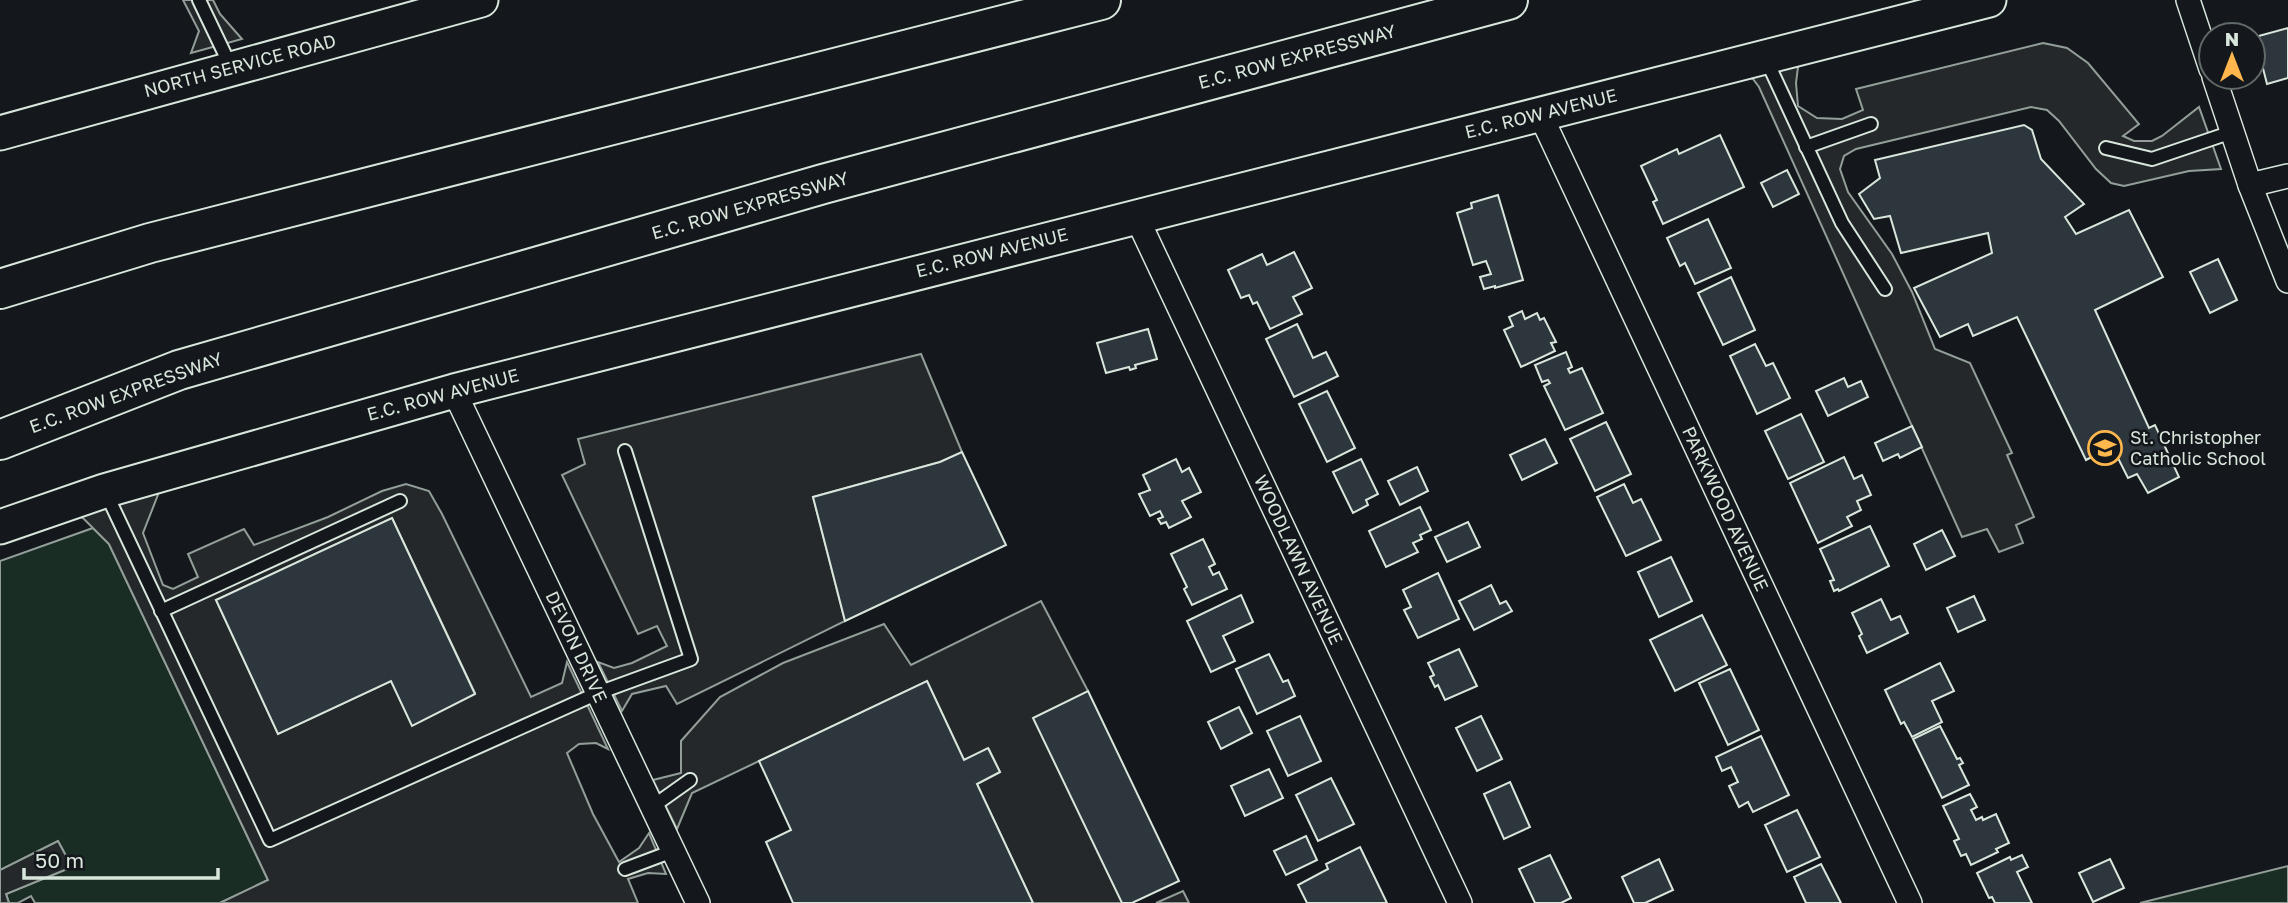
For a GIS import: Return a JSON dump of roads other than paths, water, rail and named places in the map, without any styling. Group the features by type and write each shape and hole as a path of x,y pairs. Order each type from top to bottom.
{"highway":[{"path":"0,289 149,243 1101,0"},
{"name":"E.C. ROW EXPRESSWAY","path":"0,440 179,370 822,184 1508,0"}],"street":[{"name":"NORTH SERVICE ROAD","path":"0,133 481,0"},
{"name":"E.C. ROW AVENUE","path":"0,527 104,491 454,391 1989,0"},
{"path":"2188,0 2197,27"},
{"path":"2219,91 2250,185 2288,281"},
{"name":"PARKWOOD AVENUE","path":"1541,114 1910,903"},
{"path":"2250,185 2288,176"},
{"name":"WOODLAWN AVENUE","path":"1136,216 1460,903"},
{"name":"DEVON DRIVE","path":"454,391 698,903"}],"lane":[{"path":"199,0 231,68"},
{"path":"1765,57 1842,223 1885,289"},
{"path":"1806,147 1871,124"},
{"path":"2106,148 2152,159 2232,132"},
{"path":"104,491 270,840 598,693 691,659 625,451"},
{"path":"161,611 400,501"},
{"path":"652,807 690,780"},
{"path":"625,869 673,851"}],"place":[{"name":"St. Christopher Catholic School","path":"2105,448"}]}
